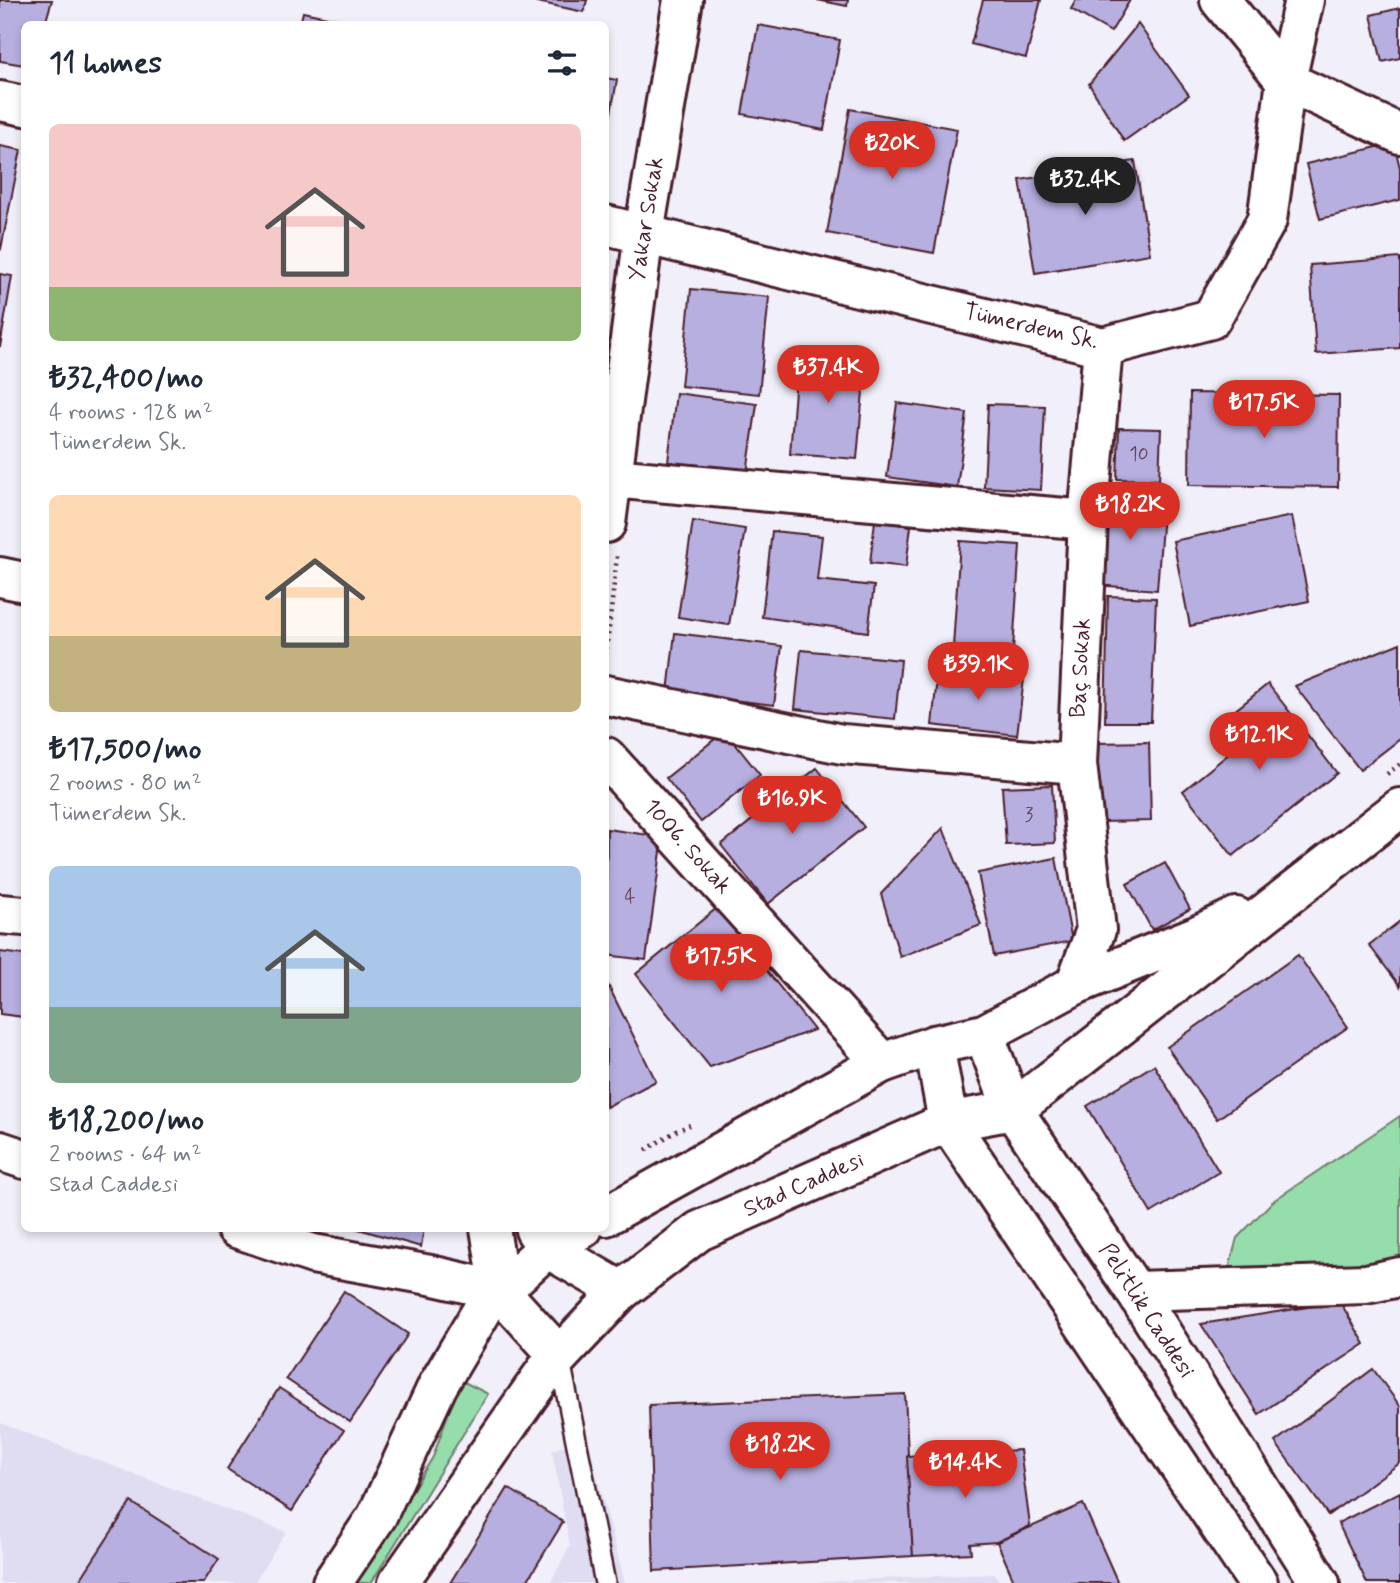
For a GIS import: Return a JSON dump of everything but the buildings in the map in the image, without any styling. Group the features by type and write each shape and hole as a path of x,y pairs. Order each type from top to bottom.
{"street":[{"name":"Yakar Sokak","path":"609,496 643,233 683,0"},
{"path":"1220,0 1286,81 1400,134"},
{"name":"Tümerdem Sk.","path":"609,226 1103,347 1210,319 1267,219 1286,81 1304,0"},
{"path":"0,101 21,105"},
{"name":"Baç Sokak","path":"1075,985 1096,930 1077,764 1088,520 1103,347"},
{"path":"611,478 1088,520"},
{"path":"0,577 21,581"},
{"path":"609,696 842,744 1077,764"},
{"name":"1006. Sokak","path":"609,760 882,1063"},
{"name":"Stad Caddesi","path":"398,1583 547,1369 621,1291 699,1231 948,1122 1013,1110 1400,808"},
{"name":"Stad Caddesi","path":"609,1214 882,1063 934,1045 984,1034 1075,985 1196,936 1294,889"},
{"path":"0,914 21,916"},
{"name":"Pelitlik Caddesi","path":"984,1034 1013,1110 1135,1291 1320,1583"},
{"path":"934,1045 948,1122 1258,1583"},
{"path":"0,1151 21,1158"},
{"path":"248,1232 313,1254 430,1275 499,1292 559,1356"},
{"path":"492,1232 499,1292"},
{"path":"332,1583 377,1516 438,1385 486,1304 499,1292 541,1238 566,1232"},
{"path":"541,1238 621,1291"},
{"path":"1135,1291 1366,1284 1400,1277"}],"lane":[{"path":"559,1356 605,1583"}],"shaded area":[{"path":"0,1423 286,1532 254,1583 0,1583"},
{"path":"586,1435 625,1583 550,1583 570,1546 552,1451"},
{"path":"995,1574 1000,1583 810,1583 910,1577"}],"green space":[{"path":"1400,1116 1400,1269 1226,1280 1237,1238 1273,1201"},
{"path":"460,1380 488,1394 371,1583 355,1583 433,1457"}]}
